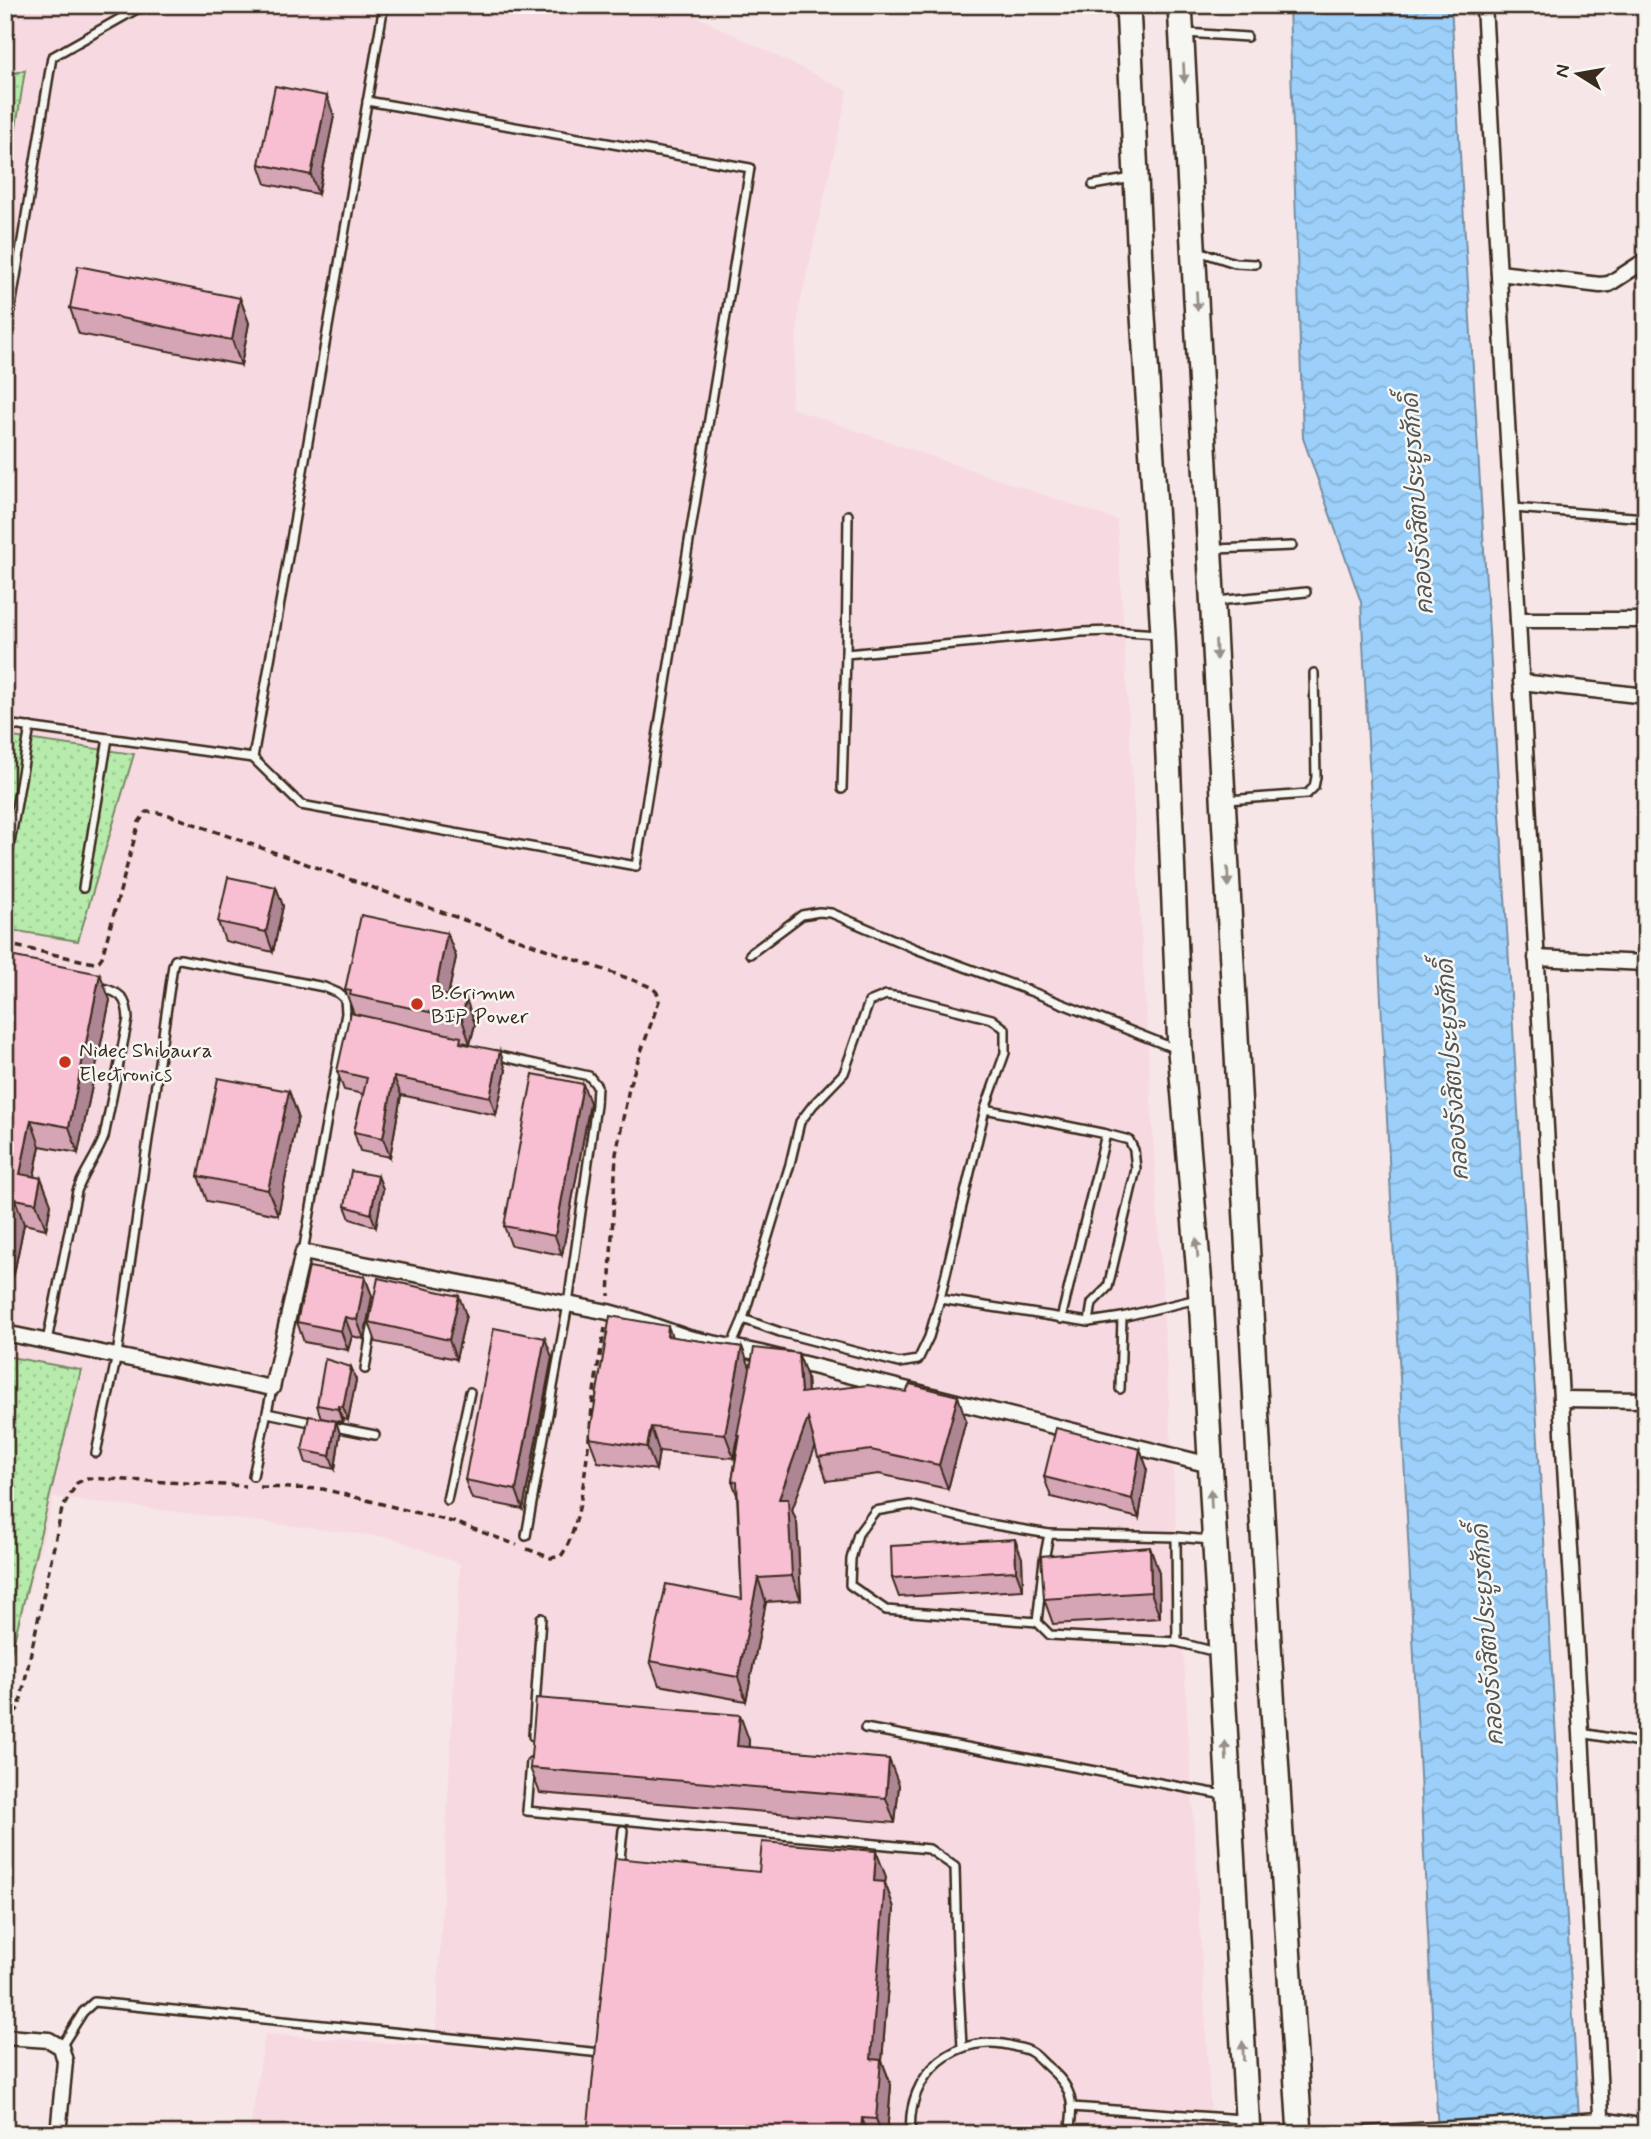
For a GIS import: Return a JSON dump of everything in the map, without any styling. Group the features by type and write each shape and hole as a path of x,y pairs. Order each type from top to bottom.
{"main road":[{"path":"1128,5 1140,284 1163,634 1180,1051 1201,1298 1248,2127"},
{"path":"1180,5 1270,1662 1300,2134"}],"street":[{"path":"1484,5 1602,2127"},
{"path":"1499,272 1600,285 1609,284 1646,260"},
{"path":"1518,620 1646,620"},
{"path":"1521,682 1646,696"},
{"path":"1536,958 1646,963"},
{"path":"5,1334 272,1388 303,1252 381,1274 608,1312 689,1338 731,1348 758,1359 1210,1465"},
{"path":"1560,1399 1646,1400"},
{"path":"5,2037 49,2040 61,2047 65,2062 58,2134"},
{"path":"1368,2134 1582,2120 1602,2127 1646,2127"}],"lane":[{"path":"5,344 52,57 144,5"},
{"path":"253,758 384,5"},
{"path":"1182,32 1247,37"},
{"path":"5,724 253,758 302,805 636,866 750,168 368,101"},
{"path":"1093,185 1136,177"},
{"path":"1194,250 1235,263 1255,264"},
{"path":"1512,508 1646,518"},
{"path":"842,789 848,515"},
{"path":"1210,550 1292,546"},
{"path":"1213,601 1306,592"},
{"path":"846,654 1082,632 1163,634"},
{"path":"1224,800 1307,794 1314,787 1314,673"},
{"path":"5,872 30,727"},
{"path":"83,888 108,738"},
{"path":"750,954 802,915 831,913 915,949 1030,991 1180,1051"},
{"path":"96,1453 117,1355 175,960 324,987 345,999 344,1022 303,1252"},
{"path":"47,1341 77,1191 104,1137 128,1019 127,1005 121,996 94,986"},
{"path":"731,1348 743,1319 800,1122 844,1073 869,1002 886,995 909,998 992,1019 1005,1029 1005,1053 985,1109 929,1337 918,1360 899,1363 780,1332 743,1319"},
{"path":"344,1022 357,1025"},
{"path":"484,1053 589,1076 597,1086 568,1304 526,1536"},
{"path":"985,1109 1129,1140 1134,1150 1136,1169 1108,1287 1092,1303 1089,1322"},
{"path":"1061,1319 1106,1134"},
{"path":"940,1298 1089,1322 1201,1298"},
{"path":"1120,1389 1122,1317"},
{"path":"365,1368 374,1318"},
{"path":"253,1476 272,1388"},
{"path":"447,1500 470,1392"},
{"path":"267,1413 375,1435"},
{"path":"1213,1541 1176,1537 1049,1534 989,1524 910,1505 875,1511 858,1534 851,1559 850,1585 886,1610 1037,1622 1050,1635 1177,1642 1220,1653"},
{"path":"1037,1622 1049,1534"},
{"path":"1176,1537 1177,1642"},
{"path":"533,1738 541,1618"},
{"path":"865,1728 1228,1796"},
{"path":"1581,1733 1646,1744"},
{"path":"532,1752 527,1811 929,1849 955,1867 962,2047"},
{"path":"619,1872 623,1830"},
{"path":"61,2047 83,2012 94,2002 601,2053"},
{"path":"600,2067 603,2039"},
{"path":"911,2134 912,2108 919,2086 932,2067 962,2047 997,2041 1031,2052 1058,2076 1068,2091 1072,2107 1069,2134"},
{"path":"1072,2107 1248,2127"}],"path":[{"path":"5,944 94,963 99,961 139,821 146,813 153,812 169,815 641,983 659,995 630,1083 616,1154 608,1312 594,1390 580,1503 567,1548 561,1556 551,1558 457,1523 323,1489 87,1478 77,1483 62,1509 19,1708 5,1722"}],"shaded area":[{"path":"5,5 673,5 848,91 799,309 791,408 1117,520 1212,2134 249,2134 265,2034 435,2046 460,1564 392,1538 54,1497 5,1680"}],"green space":[{"path":"25,70 5,198 5,76"},
{"path":"5,736 134,754 78,941 5,929"},
{"path":"5,1356 81,1370 5,1677"}],"water":[{"name":"คลองรังสิตประยูรศักดิ์","path":"1289,5 1451,5 1580,2134 1438,2134 1361,602 1303,438"}],"building":[{"path":"275,86 327,96 311,175 259,164"},
{"path":"78,266 240,298 232,340 70,308"},
{"path":"228,877 276,887 266,932 218,922"},
{"path":"361,915 447,933 435,993 466,999 462,1019 350,995 351,991 345,990"},
{"path":"5,955 100,974 69,1127 31,1120 20,1174 41,1178 36,1203 15,1199 5,1248"},
{"path":"350,1013 461,1037 460,1043 500,1051 490,1097 394,1077 383,1138 354,1132 367,1078 337,1071"},
{"path":"533,1074 583,1084 555,1236 504,1226"},
{"name":"Nidec Shibaura Electronics","path":"218,1078 289,1091 268,1190 198,1176"},
{"path":"351,1171 378,1176 371,1214 345,1206"},
{"path":"309,1267 365,1277 357,1320 345,1317 341,1331 297,1322"},
{"path":"378,1278 459,1296 449,1340 369,1322"},
{"path":"610,1316 668,1326 667,1336 742,1347 725,1434 651,1427 647,1447 589,1438"},
{"path":"494,1328 545,1338 516,1490 465,1480"},
{"path":"754,1348 798,1353 801,1393 868,1385 906,1392 910,1384 958,1396 939,1465 871,1450 818,1457 808,1418 779,1499 788,1499 792,1576 758,1578 738,1677 650,1661 666,1584 742,1599 737,1482 732,1481 740,1435 737,1435"},
{"path":"325,1359 351,1367 343,1407 338,1406 338,1409 317,1405"},
{"path":"309,1416 336,1421 330,1456 302,1450"},
{"path":"1056,1428 1140,1449 1132,1499 1044,1477"},
{"path":"1015,1539 1016,1571 892,1578 891,1546"},
{"path":"1150,1547 1151,1592 1044,1599 1041,1556"},
{"path":"536,1698 740,1715 737,1746 889,1759 886,1798 530,1768"},
{"path":"762,1842 876,1851 874,1881 885,1882 871,2059 881,2060 876,2119 862,2118 861,2134 587,2134 615,1858 759,1872"}],"place":[{"name":"B.Grimm BIP Power","path":"417,1004"},
{"name":"Nidec Shibaura Electronics","path":"65,1062"}]}
